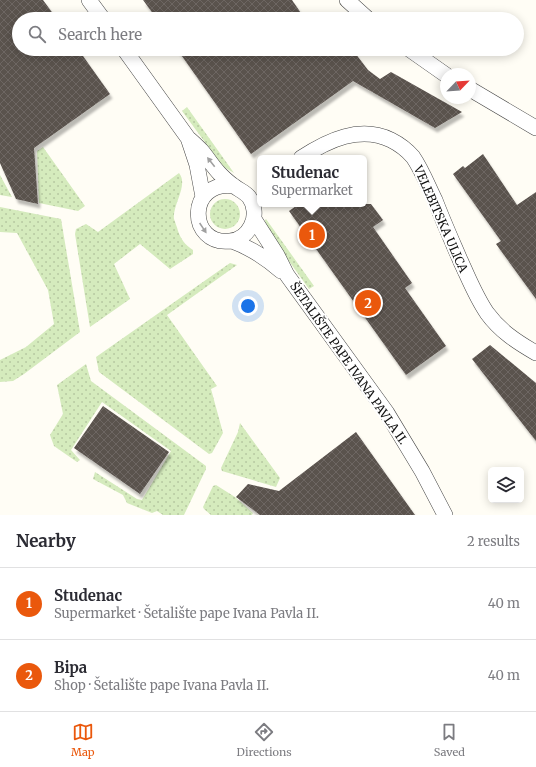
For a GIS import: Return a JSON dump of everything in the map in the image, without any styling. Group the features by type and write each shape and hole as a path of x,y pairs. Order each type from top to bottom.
{"street":[{"path":"89,0 98,12"},
{"path":"347,0 360,12"},
{"name":"ŠETALIŠTE PAPE IVANA PAVLA II.","path":"129,56 188,138 201,150 220,174 234,186 242,190 254,192 252,202 254,219 277,255 287,275 387,412 422,471 445,515"},
{"path":"419,56 440,71"},
{"path":"476,93 536,128"},
{"name":"VELEBITSKA ULICA","path":"306,155 332,140 354,134 369,133 384,136 399,144 412,156 424,176 473,289 487,313 501,330 518,343 536,353"},
{"name":"ŠETALIŠTE PAPE IVANA PAVLA II.","path":"188,138 199,172 203,197 199,205 198,213 199,222 203,230 216,240 224,242 232,241 248,247 264,256 287,275"},
{"path":"203,197 209,191 217,187 225,185 234,186"},
{"path":"232,241 240,238 246,233 254,219"}],"green space":[{"path":"187,107 234,173 224,167 218,160 182,111"},
{"path":"43,147 85,206 78,211 39,203 37,151"},
{"path":"179,173 182,178 182,183 175,208 174,219 180,237 193,250 193,254 170,269 140,244 114,264 130,299 90,327 75,234 76,229 86,224 98,232"},
{"path":"0,175 12,197 0,195"},
{"path":"225,199 236,203 240,214 236,225 225,229 214,225 210,214 214,203"},
{"path":"0,207 61,219 80,332 13,381 0,382 0,360 26,347 54,324 48,290 17,233 0,232"},
{"path":"266,219 314,286 309,289 266,229"},
{"path":"230,263 237,265 167,315 217,386 211,389 223,433 212,453 209,454 99,372 96,357"},
{"path":"86,364 91,381 206,466 206,469 184,515 163,515 157,511 152,513 127,503 123,495 93,479 95,472 137,499 142,500 171,451 102,402 71,450 80,460 77,462 54,446 50,435 63,414 57,385"},
{"path":"240,423 280,478 276,487 222,471 221,468 238,432"},
{"path":"216,485 235,497 253,513 252,515 211,515 203,507 213,486"}],"building":[{"path":"0,0 43,0 52,12 12,12 12,56 83,56 110,94 34,148 38,204 16,199 0,163"},
{"path":"143,0 292,0 300,12 152,12"},
{"path":"182,56 357,56 368,70 380,79 391,72 440,100 440,104 448,104 462,112 435,128 353,81 251,154"},
{"path":"483,154 517,205 536,192 536,299 496,244 501,241 453,174 463,166 465,168"},
{"path":"367,204 371,204 383,220 373,227 412,283 405,288 446,346 406,375 289,211 295,207 367,207"},
{"path":"490,345 536,383 536,441 472,359"},
{"path":"103,406 169,452 140,494 74,448"},
{"path":"356,432 415,515 260,515 236,497 248,484 279,491"}],"place":[{"name":"Studenac","path":"312,235"},
{"name":"Bipa","path":"368,303"}]}
